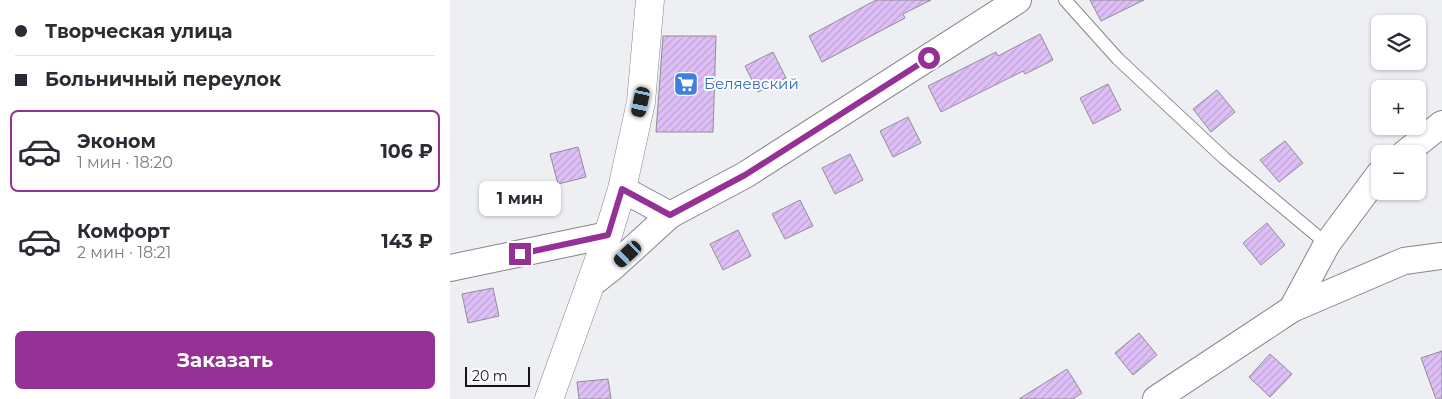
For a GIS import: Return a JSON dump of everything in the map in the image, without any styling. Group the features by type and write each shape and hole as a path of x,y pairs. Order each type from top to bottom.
{"street":[{"path":"549,399 608,235 622,189 641,102 650,0"},
{"path":"590,285 614,266 670,215 745,175 1018,0"},
{"path":"1415,145 1442,124"},
{"path":"1292,309 1327,244 1371,185"},
{"path":"622,189 670,215"},
{"path":"450,268 608,235"},
{"path":"1156,399 1292,309 1404,261 1442,256"}],"lane":[{"path":"1065,0 1118,59 1216,151 1327,244"}],"building":[{"path":"876,0 931,0 903,14 905,18 822,62 809,36"},
{"path":"1090,0 1144,0 1101,21"},
{"path":"1040,34 1053,60 1025,74 1023,71 941,112 928,86 996,52 998,56"},
{"name":"Беляевский","path":"663,36 716,36 713,132 656,132"},
{"path":"773,52 786,78 758,92 745,66"},
{"path":"1108,84 1121,110 1093,124 1080,98"},
{"path":"1217,90 1235,112 1211,132 1193,109"},
{"path":"908,117 921,143 893,157 880,131"},
{"path":"1285,141 1303,163 1279,182 1260,160"},
{"path":"578,147 586,177 558,184 550,154"},
{"path":"850,154 863,180 835,194 822,168"},
{"path":"800,200 813,226 785,239 772,214"},
{"path":"1267,223 1285,245 1261,265 1243,243"},
{"path":"738,230 751,256 723,270 710,244"},
{"path":"493,288 499,316 468,323 462,294"},
{"path":"1139,333 1157,355 1133,375 1115,353"},
{"path":"1442,351 1442,399 1436,399 1421,358"},
{"path":"1270,354 1292,374 1270,397 1249,377"},
{"path":"1067,369 1082,393 1073,399 1019,399"},
{"path":"608,379 611,399 579,399 577,382"}],"place":[{"name":"Беляевский","path":"686,84"}],"route":[{"path":"520,254 608,235 622,189 670,215 745,175 929,58"}]}
